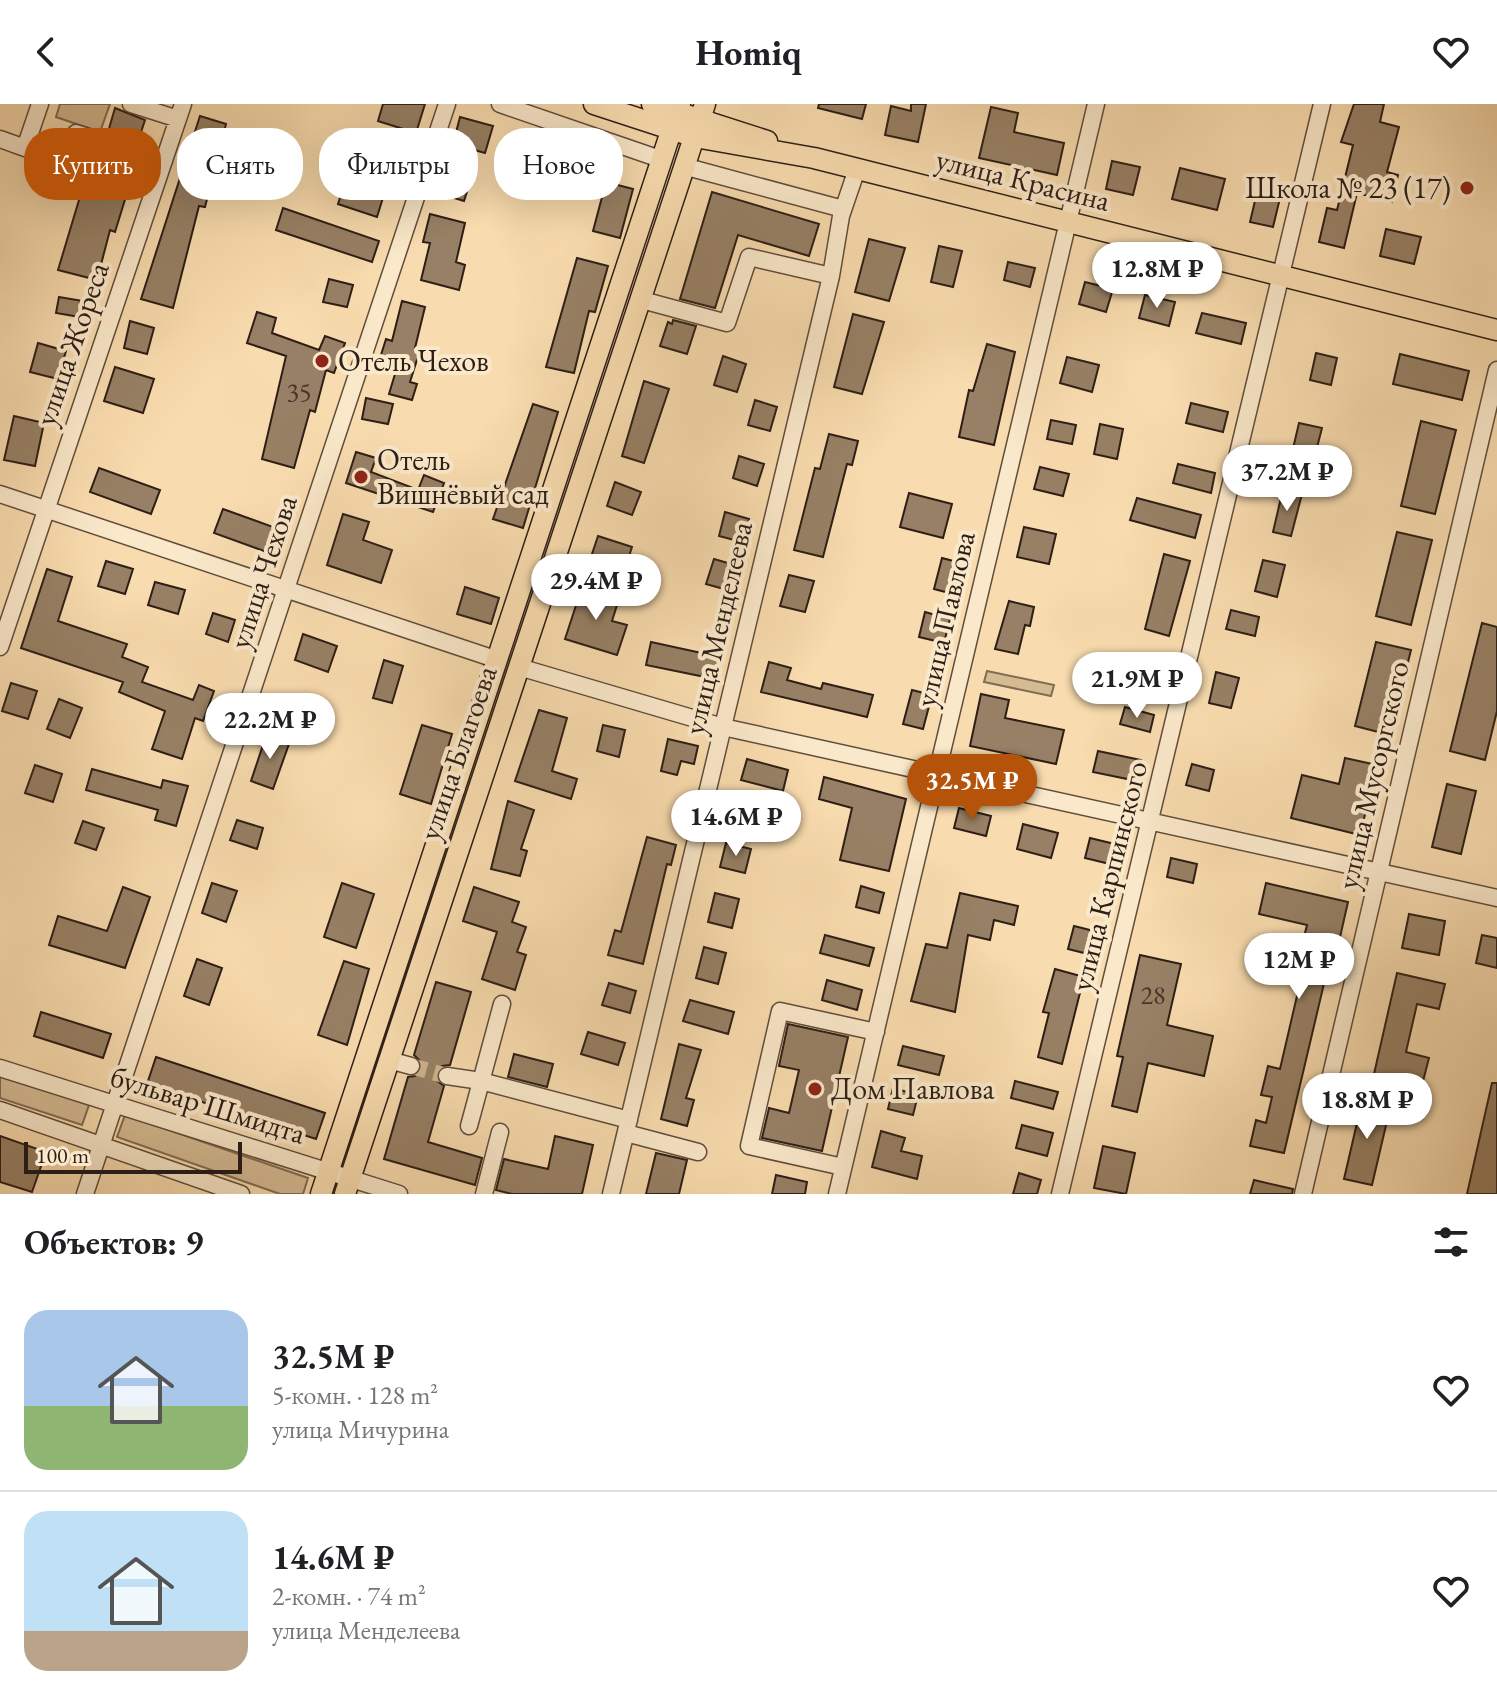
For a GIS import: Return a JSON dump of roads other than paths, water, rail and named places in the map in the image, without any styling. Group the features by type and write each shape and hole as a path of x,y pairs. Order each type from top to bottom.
{"main road":[{"name":"улица Красина","path":"594,104 700,120 814,158 1497,330"},
{"name":"улица Красина","path":"652,104 676,115"},
{"name":"улица Благоева","path":"321,1194 676,115"},
{"name":"улица Благоева","path":"348,1187 700,120"},
{"path":"506,636 508,655 519,667"},
{"path":"498,660 509,673 512,688"}],"street":[{"path":"0,139 25,148 40,104"},
{"path":"131,104 181,112"},
{"name":"улица Чехова","path":"85,1194 447,104"},
{"path":"500,104 663,160"},
{"name":"улица Павлова","path":"837,1194 1096,104"},
{"name":"улица Карпинского","path":"1060,1194 1322,104"},
{"name":"улица Жореса","path":"0,647 181,112"},
{"path":"687,167 843,209"},
{"name":"улица Менделеева","path":"611,1194 831,276 843,209 857,169"},
{"path":"642,300 727,323 749,257 831,276"},
{"name":"улица Мусоргского","path":"1303,1194 1497,370"},
{"path":"0,494 498,660"},
{"path":"519,667 723,727 1497,898"},
{"path":"469,1126 502,1004"},
{"path":"843,1167 749,1146 780,1011 876,1032"},
{"path":"389,1060 411,1066"},
{"name":"бульвар Шмидта","path":"0,1068 328,1172 348,1187 399,1194"},
{"path":"447,1076 481,1081 628,1126 698,1152"},
{"path":"0,1110 241,1194"},
{"path":"484,1194 500,1132"}],"tunnel":[{"path":"411,1066 447,1076"}],"place":[{"name":"Школа № 23 (17)","path":"1467,188"},
{"name":"Отель Чехов","path":"322,361"},
{"name":"Отель Вишнёвый сад","path":"361,477"},
{"name":"Дом Павлова","path":"815,1089"}]}
